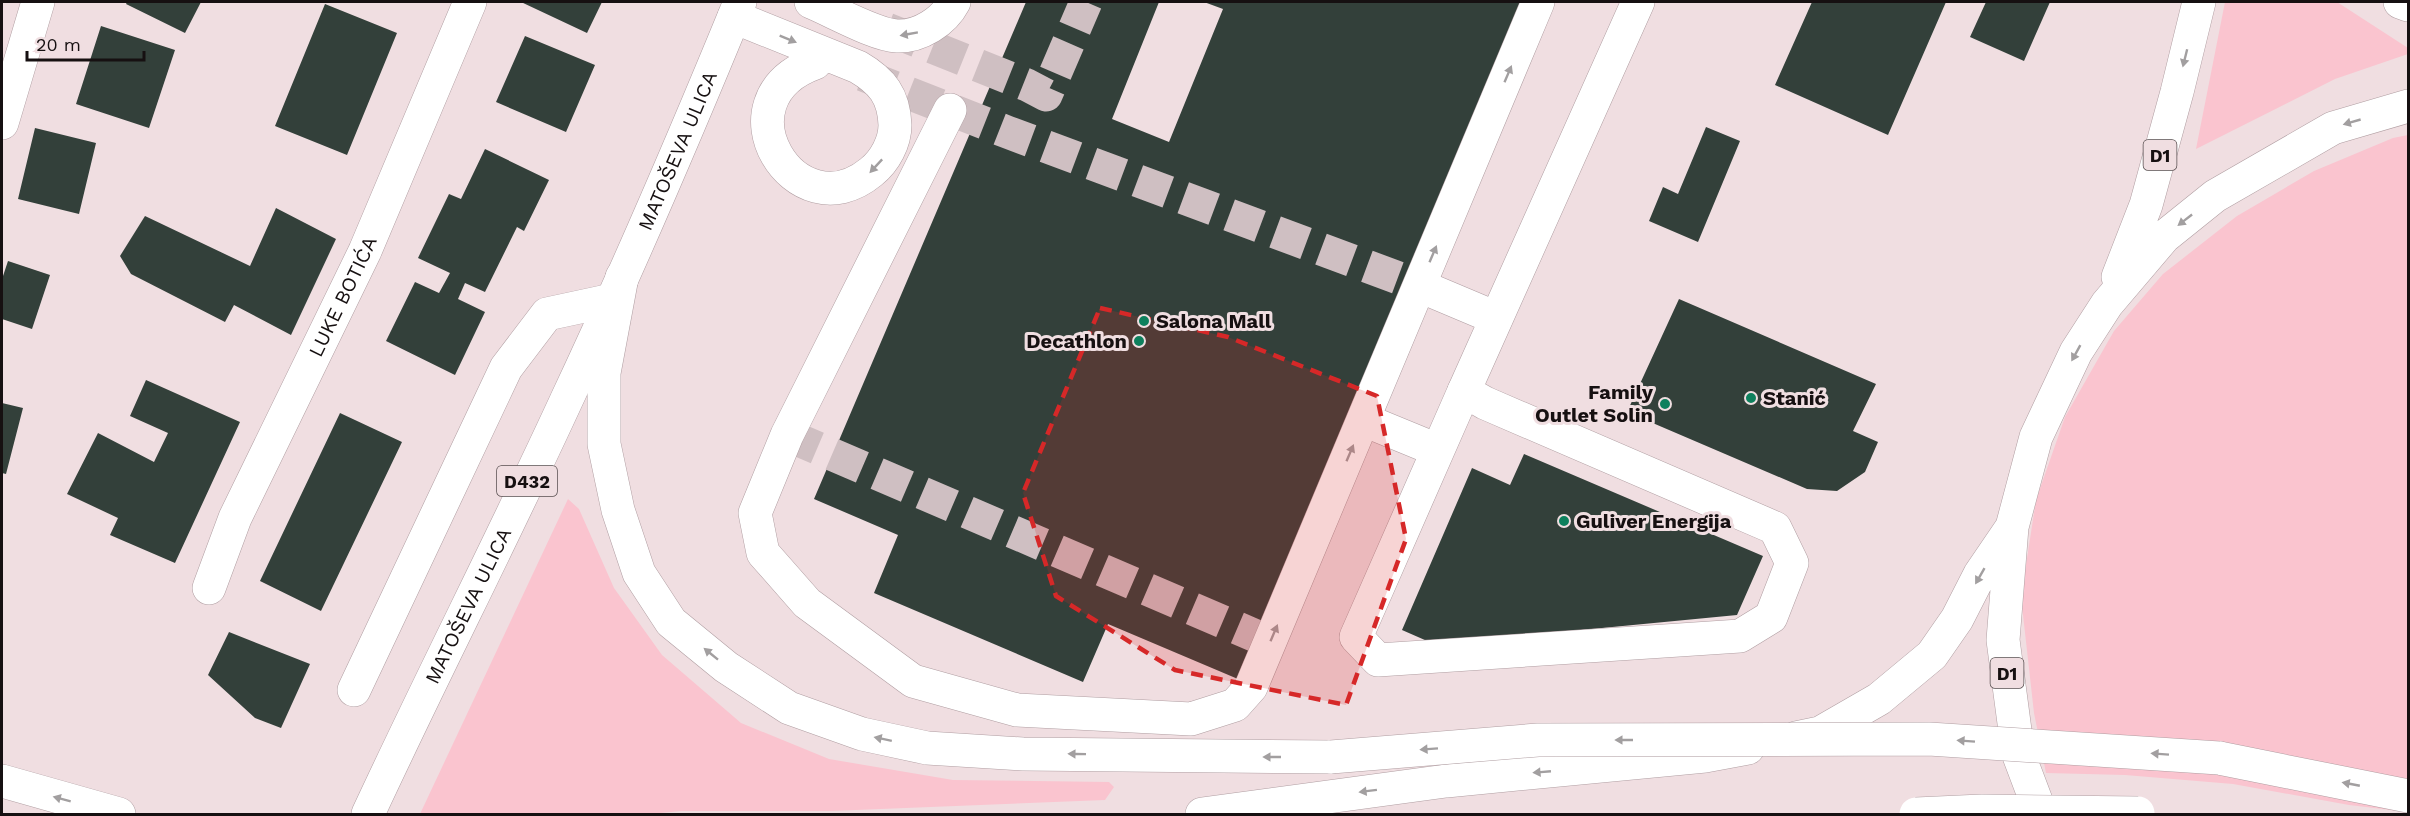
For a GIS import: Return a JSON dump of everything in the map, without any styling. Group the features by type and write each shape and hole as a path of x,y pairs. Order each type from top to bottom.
{"main road":[{"path":"2,123 38,2"},
{"name":"LUKE BOTIĆA","path":"209,588 235,518 365,251 470,2"},
{"path":"811,2 897,36 917,33 935,24 950,10 954,2"},
{"path":"950,110 787,435 755,513 764,553 807,603 913,681 1017,710 1191,719 1234,705 1251,687 1538,2"},
{"path":"1464,391 1485,403 1775,528 1792,563 1771,617 1740,636 1378,660 1356,637 1437,450 1638,2"},
{"name":"D1","path":"2041,814 2018,753 2003,640 2012,527 2036,437 2076,352 2107,304 2146,205 2199,2"},
{"path":"2400,2 2409,5"},
{"path":"737,9 858,67 875,77 887,93 895,122 895,132 888,152 877,168 861,180 842,187 822,187 801,180 784,166 772,148 767,126 770,104 781,84 797,69 815,63"},
{"name":"MATOŠEVA ULICA","path":"368,814 428,684 566,402 679,151 737,9"},
{"path":"2107,304 2164,237 2222,190 2332,128 2409,106"},
{"path":"1420,286 1496,318"},
{"path":"354,690 506,368 547,314 617,288 604,374 604,444 618,510 639,573 671,621 726,667 789,708 862,734 927,748 1023,754 1331,757 1538,741 1929,739 2219,758 2409,796"},
{"path":"1364,420 1437,450"},
{"path":"1202,814 1446,781 1705,756 1820,733 1879,699 1932,655 1957,619 1980,574 2012,527"},
{"path":"2,781 119,814"},
{"path":"1916,814 1982,811 2148,814"}],"highlighted area":[{"path":"1100,308 1228,337 1377,396 1406,539 1346,705 1175,670 1056,596 1023,493"}],"shaded area":[{"path":"2225,2 2337,2 2408,48 2408,54 2335,79 2196,149"},
{"path":"2408,135 2408,812 2349,805 2233,784 2125,775 2046,773 2034,713 2021,597 2036,500 2065,417 2114,331 2163,274 2237,216 2314,171 2393,138"},
{"path":"568,499 579,509 614,588 662,655 741,723 829,759 953,780 1109,782 1114,787 1105,800 831,811 420,814"}],"building":[{"path":"127,2 201,2 185,33 126,4"},
{"path":"521,2 602,2 587,33"},
{"name":"Salona Mall","path":"1026,2 1159,2 1112,119 1169,142 1223,9 1204,2 1534,2 1245,682 1108,624 1083,682 874,593 898,535 814,499"},
{"path":"1812,2 1946,2 1888,135 1775,85"},
{"path":"1986,2 2050,2 2024,61 1970,37"},
{"path":"325,4 397,33 347,155 275,126"},
{"path":"101,26 175,50 149,128 76,104"},
{"path":"525,36 595,65 566,132 496,102"},
{"path":"1706,127 1740,141 1698,242 1649,221 1663,187 1678,194"},
{"path":"35,128 96,143 79,214 18,199"},
{"path":"485,149 549,180 524,231 517,227 485,292 465,283 458,299 485,312 455,375 386,341 415,282 439,293 450,273 418,258 449,194 461,199"},
{"path":"276,208 336,239 291,335 234,305 225,322 131,274 120,256 145,216 250,266"},
{"path":"8,261 50,275 32,329 2,319 2,279"},
{"name":"Stanić","path":"1679,299 1876,384 1853,431 1878,442 1865,472 1837,491 1807,489 1627,412"},
{"path":"146,380 240,422 175,563 110,535 118,518 67,494 98,433 154,462 168,433 130,416"},
{"path":"2,403 23,408 6,474 2,473"},
{"path":"340,413 402,442 321,611 260,581"},
{"name":"Guliver Energija","path":"1524,454 1763,556 1737,615 1434,644 1402,630 1472,468 1510,485"},
{"path":"229,632 310,664 281,728 255,718 208,675"}],"tunnel":[{"path":"887,29 1027,85 1046,95 1086,2"},
{"path":"863,75 1007,132 1420,286"},
{"path":"787,435 1270,642"}],"place":[{"name":"Salona Mall","path":"1144,321"},
{"name":"Decathlon","path":"1139,341"},
{"name":"Stanić","path":"1751,398"},
{"name":"Family Outlet Solin","path":"1665,404"},
{"name":"Guliver Energija","path":"1564,521"}]}
